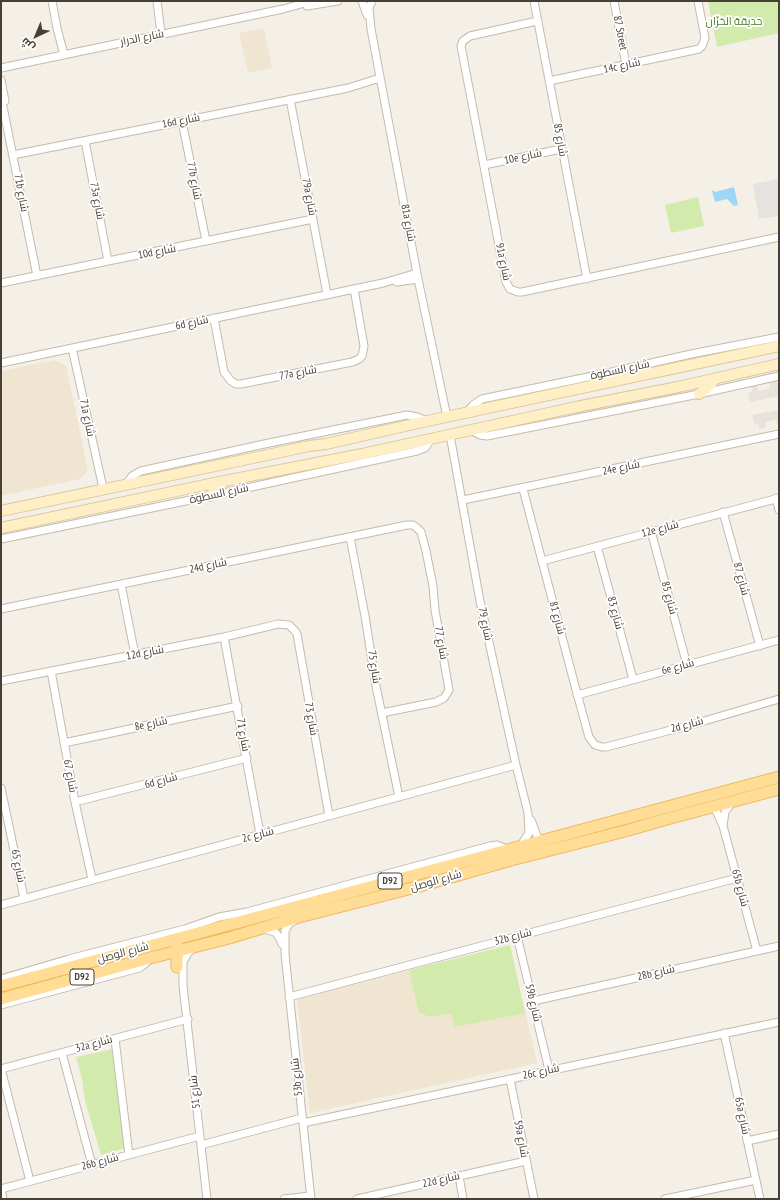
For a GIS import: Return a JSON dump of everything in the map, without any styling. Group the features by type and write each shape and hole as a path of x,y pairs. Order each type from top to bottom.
{"main road":[{"name":"شارع السطوة","path":"1,511 127,483 309,446 326,444 779,346"},
{"name":"شارع السطوة","path":"1,528 224,481 362,454 576,406 715,379 779,364"},
{"path":"699,394 715,379"},
{"path":"576,406 584,401 599,396 601,392 599,384"},
{"path":"294,468 289,460 292,454 316,449 326,444"},
{"path":"210,496 224,481"},
{"path":"76,513 85,506 103,502 106,497 103,488"},
{"name":"شارع الوصل","path":"1,999 299,917 420,886 509,855 520,846 779,777"},
{"path":"714,806 714,802 717,798 779,780"},
{"name":"شارع الوصل","path":"1,986 267,914 509,855 625,831 779,789"},
{"path":"509,855 538,848 540,844 539,841"},
{"path":"177,967 176,946 179,943 248,924 267,914"}],"street":[{"path":"52,1 61,55"},
{"path":"158,1 164,34"},
{"name":"شارع الدرار","path":"1,68 283,9 312,1"},
{"name":"شارع الدرار","path":"283,9 338,1"},
{"name":"81a شارع","path":"362,1 371,29"},
{"name":"81a شارع","path":"372,1 369,8 371,29 380,81 447,417"},
{"name":"شارع 85","path":"534,1 587,279"},
{"name":"87 Street","path":"614,1 626,65"},
{"name":"14c شارع","path":"549,81 695,50 702,46 705,38 698,1"},
{"name":"91a شارع","path":"537,21 470,36 462,43 506,282 510,289 522,292 779,237"},
{"name":"71b شارع","path":"1,80 5,103 4,110"},
{"name":"16d شارع","path":"13,155 290,99 348,88 358,88 380,81"},
{"name":"71b شارع","path":"1,97 37,276"},
{"name":"79a شارع","path":"290,99 327,294"},
{"name":"77b شارع","path":"182,121 206,242"},
{"name":"73a شارع","path":"85,141 108,261"},
{"name":"10e شارع","path":"484,165 561,149"},
{"name":"10d شارع","path":"1,283 313,219"},
{"name":"6d شارع","path":"1,363 383,282 418,276"},
{"name":"77a شارع","path":"214,318 224,372 230,381 236,384 352,362 362,356 364,346 354,289"},
{"name":"شارع السطوة","path":"466,413 473,405 482,399 691,354 779,337"},
{"name":"71a شارع","path":"72,348 103,488"},
{"name":"شارع السطوة","path":"471,430 480,435 487,436 699,394 779,376"},
{"name":"شارع السطوة","path":"127,483 132,476 141,471 269,443 408,415 427,421"},
{"name":"24e شارع","path":"463,500 779,434"},
{"name":"شارع 79","path":"450,435 463,500 480,601 516,765 528,813 539,841"},
{"name":"شارع السطوة","path":"1,539 417,451 425,448 432,438"},
{"name":"شارع 81","path":"523,488 589,737 595,745"},
{"path":"777,498 779,510"},
{"name":"12e شارع","path":"542,561 777,498"},
{"name":"شارع 87","path":"723,512 760,646"},
{"name":"24d شارع","path":"1,609 408,525 415,526"},
{"name":"شارع 77","path":"382,713 436,702 444,698 449,690 435,610 433,586 421,532 415,526"},
{"name":"شارع 85","path":"651,531 687,665"},
{"name":"شارع 75","path":"350,537 399,797"},
{"name":"شارع 83","path":"598,546 633,679"},
{"path":"121,584 135,655"},
{"name":"12d شارع","path":"1,681 224,637 278,624 289,625"},
{"name":"شارع 73","path":"289,625 296,634 329,816"},
{"name":"شارع 71","path":"224,637 238,706 260,834"},
{"name":"6e شارع","path":"577,694 779,640"},
{"name":"شارع 67","path":"51,671 75,802 92,879"},
{"name":"2d شارع","path":"595,745 606,747 694,724 779,699"},
{"name":"8e شارع","path":"64,743 238,706"},
{"name":"6d شارع","path":"75,802 247,758"},
{"name":"2c شارع","path":"1,905 92,879 516,765"},
{"name":"شارع 65","path":"1,788 24,898"},
{"path":"723,826 725,812 732,802"},
{"name":"65b شارع","path":"714,806 723,826 757,951"},
{"name":"شارع 79","path":"520,846 528,837 529,833 528,813"},
{"path":"1,978 185,929 219,917 246,912 490,846 497,845 509,855"},
{"name":"32b شارع","path":"289,997 737,878"},
{"name":"53b شارع","path":"299,917 291,922 286,929 284,936 310,1198"},
{"name":"53b شارع","path":"261,928 272,930 278,934 285,954"},
{"name":"59b شارع","path":"517,936 549,1070"},
{"name":"شارع 51","path":"195,946 184,958 183,986 188,1019 207,1199"},
{"name":"28b شارع","path":"533,1001 779,946"},
{"path":"163,955 171,959 177,967"},
{"path":"1,1005 139,968 150,958"},
{"name":"شارع 51","path":"177,967 183,986"},
{"name":"32a شارع","path":"1,1069 188,1019"},
{"name":"26c شارع","path":"201,1145 302,1121 779,1022"},
{"name":"65a شارع","path":"724,1033 760,1199"},
{"path":"115,1038 129,1155"},
{"path":"62,1053 92,1165"},
{"path":"1,1069 30,1181"},
{"name":"59a شارع","path":"510,1079 534,1199"},
{"path":"747,1141 779,1134"},
{"name":"26b شارع","path":"1,1189 200,1136"},
{"name":"22d شارع","path":"357,1199 526,1161"},
{"path":"459,1176 463,1199"},
{"path":"665,1199 756,1180"},
{"path":"1,1189 3,1199"},
{"path":"284,1199 310,1198"}],"shaded area":[{"path":"264,28 272,68 248,73 239,33"},
{"path":"779,179 779,216 759,219 753,184"},
{"path":"55,360 66,366 88,470 80,479 1,496 1,371"},
{"path":"777,381 779,386 779,396 750,402 748,393 752,392 751,387 757,385 759,391 770,388 769,382"},
{"path":"779,410 778,426 776,420 765,422 766,428 759,429 758,424 754,425 752,415"},
{"path":"510,945 537,1063 310,1113 297,999"}],"green space":[{"name":"حديقة الخزّان","path":"708,1 779,1 779,33 717,47"},
{"path":"698,197 704,226 671,233 665,205"},
{"path":"510,945 525,1013 455,1027 451,1013 430,1017 419,1012 409,970"},
{"path":"113,1049 126,1148 101,1155 85,1101 82,1079 76,1057"}],"water":[{"path":"734,187 738,205 734,206 727,199 715,202 713,190 715,192"}]}
